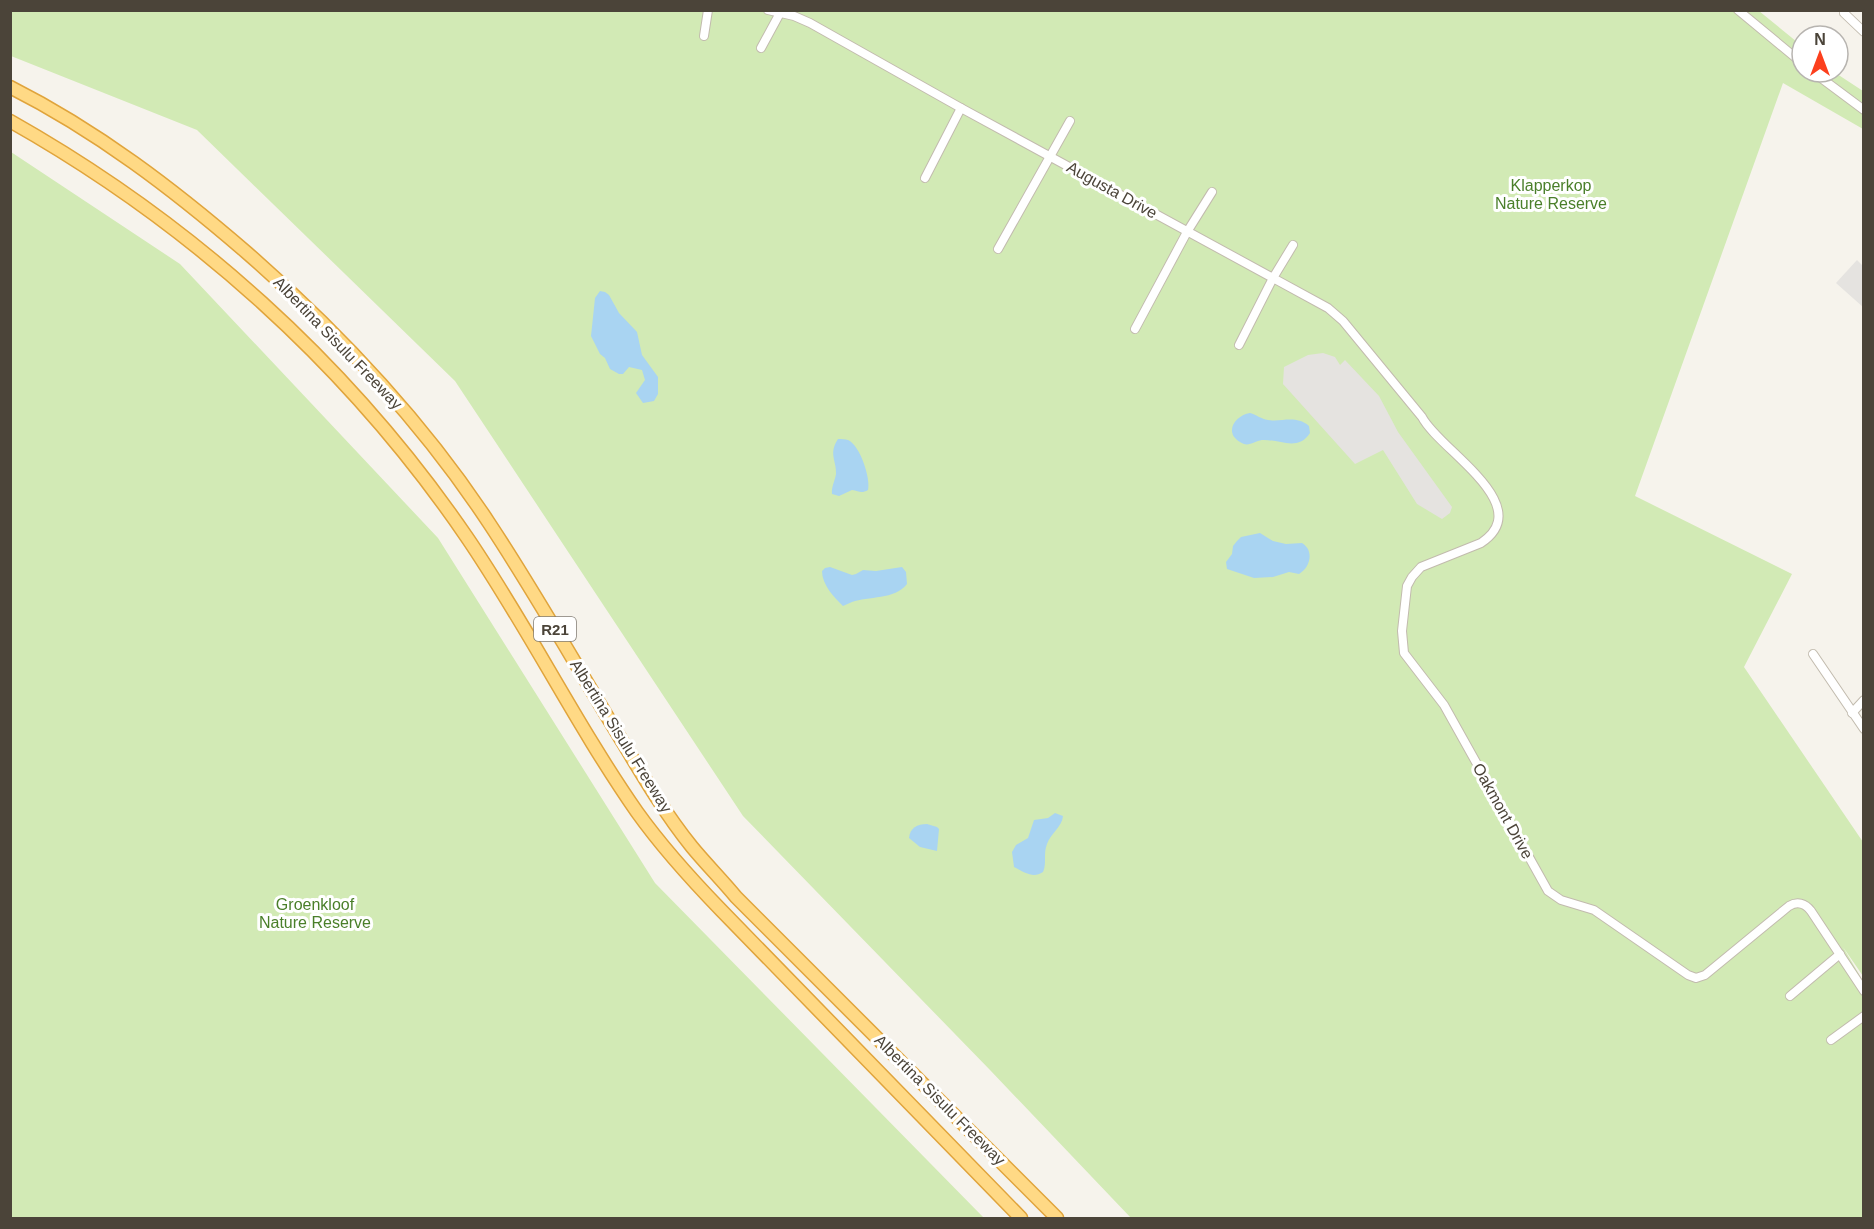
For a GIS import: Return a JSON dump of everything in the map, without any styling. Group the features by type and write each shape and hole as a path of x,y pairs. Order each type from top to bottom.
{"highway":[{"name":"Albertina Sisulu Freeway","path":"10,87 81,128 166,185 205,216 305,305 374,376 418,428 488,521 653,792 692,847 736,897 1057,1218"},
{"name":"Albertina Sisulu Freeway","path":"10,121 105,179 191,242 246,287 327,364 403,451 466,537 509,602 605,763 637,811 674,859 737,927 1021,1218"}],"street":[{"path":"704,36 708,10"},
{"name":"Augusta Drive","path":"768,10 810,23 1336,314 1422,417"},
{"path":"1738,10 1790,53"},
{"path":"761,48 780,13"},
{"path":"1844,13 1863,32"},
{"path":"1829,84 1863,110"},
{"path":"925,178 962,108"},
{"path":"998,249 1070,121"},
{"path":"1135,329 1187,232 1212,192"},
{"path":"1239,345 1273,278 1293,245"},
{"name":"Oakmont Drive","path":"1422,417 1431,431 1490,490 1497,503 1498,518 1492,532 1485,540 1424,566 1412,577 1406,594 1403,620 1404,653 1444,705 1548,891 1557,899 1598,912 1692,977 1705,975 1789,906 1794,903 1804,904 1809,908 1863,991"},
{"path":"1813,654 1863,729"},
{"path":"1852,713 1863,700"},
{"path":"1790,996 1840,954"},
{"path":"1832,1040 1863,1016"}],"green space":[{"name":"Klapperkop Nature Reserve","path":"10,11 1759,11 1790,36 1790,84 1850,82 1863,91 1863,129 1783,83 1635,496 1792,574 1744,667 1863,842 1863,976 1843,947 1863,981 1863,1218 1131,1218 743,816 455,381 197,130 11,56"},
{"name":"Groenkloof Nature Reserve","path":"11,152 180,264 438,538 655,883 984,1218 11,1218"}],"shaded area":[{"path":"1857,260 1863,266 1863,307 1836,283"},
{"path":"1323,353 1335,357 1340,365 1345,360 1379,396 1398,432 1452,507 1450,513 1442,519 1417,504 1383,450 1355,464 1283,384 1284,367 1308,355"}],"water":[{"path":"600,291 609,295 619,313 637,332 642,355 658,377 658,394 654,401 643,403 636,393 645,380 642,370 629,367 623,374 619,374 610,369 591,336 595,298"},
{"path":"1250,413 1268,420 1299,421 1309,426 1310,433 1305,439 1294,443 1262,440 1243,444 1232,434 1233,424 1240,417"},
{"path":"838,439 848,440 857,448 866,471 868,490 862,492 852,490 839,496 832,494 836,474 833,453"},
{"path":"1260,533 1273,541 1286,544 1302,543 1306,546 1310,558 1303,571 1299,574 1289,572 1273,577 1254,578 1227,569 1226,562 1237,541 1241,537"},
{"path":"830,567 852,575 863,570 876,571 902,567 906,572 907,584 896,593 858,600 843,606 824,581 822,571"},
{"path":"1055,813 1063,816 1047,844 1043,872 1032,875 1014,867 1012,852 1016,845 1028,838 1034,820 1048,818"},
{"path":"927,824 939,829 937,851 920,847 909,838 915,827"}]}
